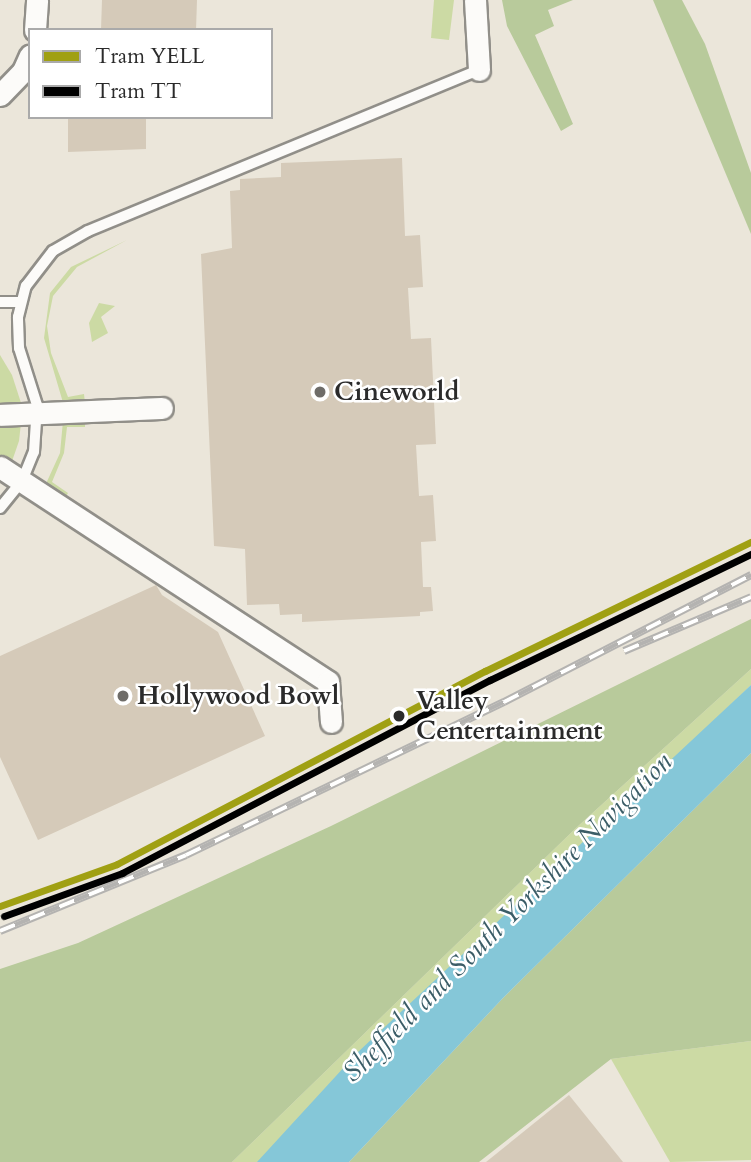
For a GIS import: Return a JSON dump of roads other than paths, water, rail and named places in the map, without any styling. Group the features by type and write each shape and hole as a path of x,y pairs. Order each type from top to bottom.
{"street":[{"path":"35,28 37,0"},
{"path":"475,0 479,70"},
{"path":"0,95 23,71 28,60"},
{"path":"0,415 162,408"},
{"path":"0,467 328,682 331,722"}],"lane":[{"path":"0,508 22,481 34,452 38,414 18,341 20,302 41,262 72,238 479,70"},
{"path":"0,302 20,302"}],"water":[{"name":"Sheffield and South Yorkshire Navigation","path":"751,685 751,753 503,998 349,1162 257,1162 358,1052"}],"railway":[{"path":"0,931 186,855 504,702 751,575"},
{"path":"624,651 751,597"}],"tram line":[{"name":"YELL","path":"0,906 117,864 485,671 751,542"},
{"name":"TT","path":"4,916 122,873 490,680 751,554"}],"place":[{"name":"Cineworld","path":"320,392"},
{"name":"Hollywood Bowl","path":"123,696"},
{"name":"Valley Centertainment","path":"399,716"}]}
